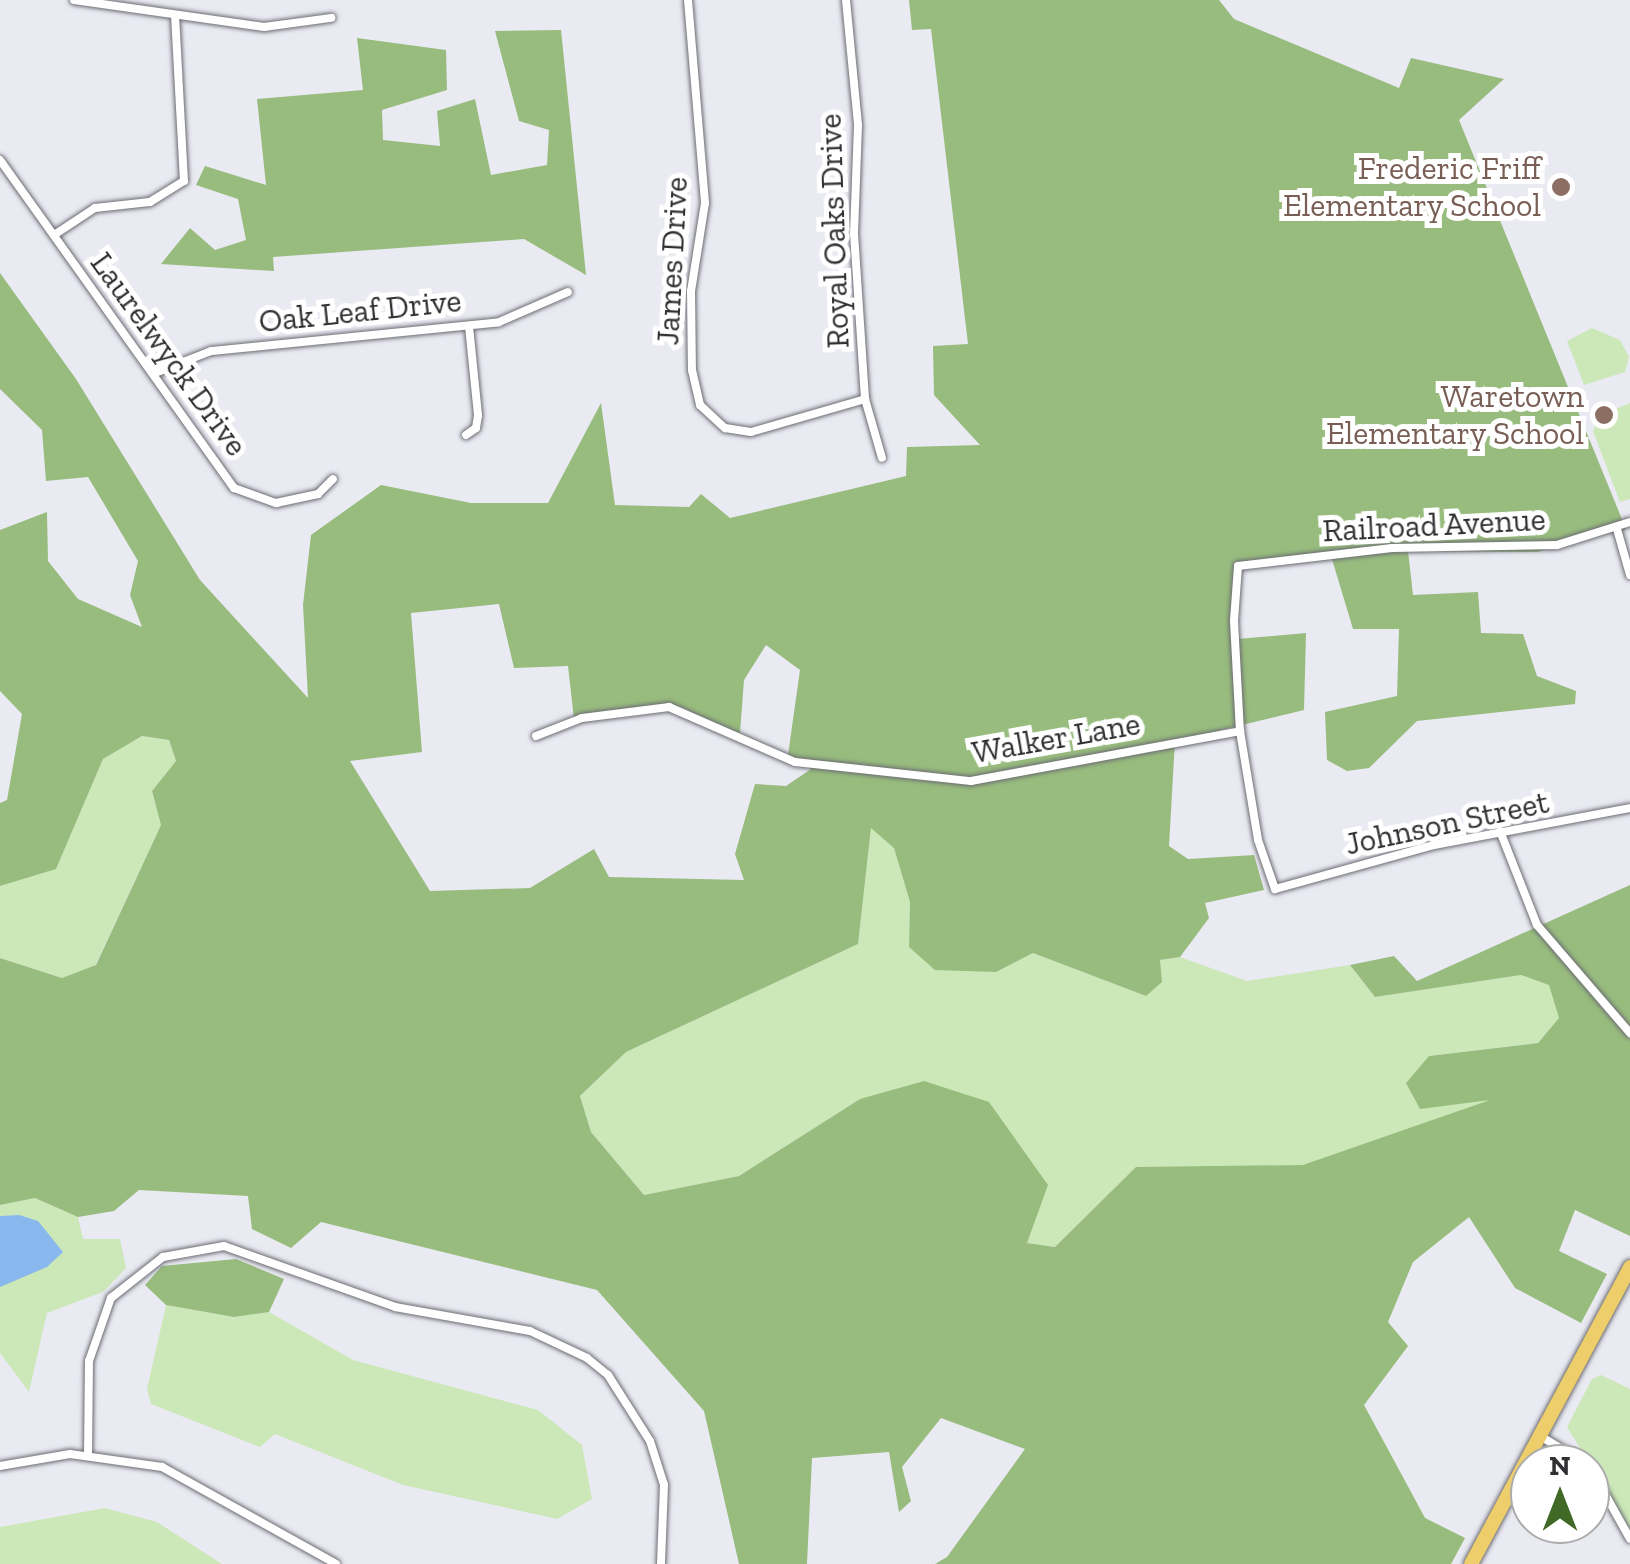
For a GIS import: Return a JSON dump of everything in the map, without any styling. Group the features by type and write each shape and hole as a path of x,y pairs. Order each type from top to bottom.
{"highway":[{"path":"1471,1564 1630,1267"}],"street":[{"path":"74,0 264,27 331,18"},
{"name":"James Drive","path":"688,0 705,203 691,291 692,370 700,405 725,428 751,432 865,399"},
{"name":"Royal Oaks Drive","path":"846,0 858,125 854,233 865,399 882,458"},
{"path":"54,235 95,208 150,202 184,181 175,16"},
{"name":"Laurelwyck Drive","path":"0,160 245,495 286,502 318,494 333,479"},
{"name":"Oak Leaf Drive","path":"155,373 212,351 509,319 568,292"},
{"path":"466,436 476,428 478,415 469,326"},
{"name":"Railroad Avenue","path":"1240,731 1238,566 1392,548 1557,545 1630,522"},
{"path":"1617,528 1630,575"},
{"name":"Walker Lane","path":"536,736 582,718 669,707 795,762 971,781 1240,731"},
{"name":"Johnson Street","path":"1240,731 1258,840 1275,889 1500,831 1537,831 1630,808"},
{"path":"1500,831 1537,924 1630,1033"},
{"path":"88,1455 90,1361 111,1298 163,1257 224,1246 395,1307 530,1331 587,1358 608,1375 650,1441 664,1485 661,1564"},
{"path":"1538,1435 1553,1444"},
{"path":"0,1466 30,1457 88,1455 162,1467 199,1482 336,1564"},
{"path":"1610,1504 1630,1539"}],"green space":[{"path":"909,0 1219,0 1234,19 1399,88 1411,58 1504,79 1459,120 1626,529 1537,552 1408,551 1413,595 1478,592 1481,633 1523,634 1537,676 1576,691 1575,704 1417,721 1369,768 1347,771 1327,760 1325,712 1397,696 1399,629 1353,629 1331,556 1237,566 1237,639 1306,633 1304,710 1175,741 1169,846 1188,859 1254,855 1264,890 1205,903 1209,918 1180,957 1160,960 1162,982 1146,996 1033,953 996,972 935,970 909,947 910,902 894,848 871,828 858,944 626,1052 580,1096 591,1132 644,1195 739,1176 860,1099 924,1081 989,1102 1048,1185 1027,1243 1055,1247 1136,1167 1303,1165 1490,1100 1420,1109 1406,1083 1429,1056 1538,1043 1559,1018 1549,985 1521,975 1375,997 1350,965 1394,956 1417,981 1630,885 1630,1236 1575,1210 1559,1251 1607,1274 1581,1323 1515,1288 1469,1217 1413,1262 1388,1322 1408,1346 1364,1405 1425,1518 1465,1538 1451,1564 935,1564 947,1557 1025,1449 941,1418 902,1467 911,1501 899,1512 889,1452 812,1458 807,1564 739,1564 704,1411 597,1290 321,1222 291,1248 252,1229 248,1196 139,1190 114,1211 78,1217 35,1198 0,1205 0,958 62,978 96,965 161,825 152,791 176,761 169,740 142,736 103,759 56,869 0,886 0,803 7,800 22,714 0,691 0,530 47,512 48,561 78,599 142,627 130,595 138,561 88,477 46,481 42,430 0,389 0,273 76,379 200,580 308,698 303,605 311,535 381,485 471,503 548,503 601,403 615,505 689,507 701,494 730,518 906,476 907,447 980,445 934,395 933,346 968,344 931,29 912,30","holes":["499,604 514,668 568,666 574,719 670,711 740,733 744,680 766,645 800,670 788,755 811,769 786,786 755,784 735,854 744,880 609,877 594,849 530,888 430,891 350,761 422,752 411,613"]},
{"path":"561,30 586,275 524,239 273,257 274,271 161,264 190,228 215,250 246,240 238,199 196,185 205,166 266,185 257,99 363,90 357,38 446,50 447,90 382,110 383,140 440,146 437,111 475,99 491,175 547,165 549,130 519,121 495,31"},
{"path":"1592,328 1620,340 1629,357 1625,372 1584,385 1567,341"},
{"path":"1630,403 1630,499 1620,502 1593,431 1598,416"},
{"path":"142,736 169,740 176,761 152,791 161,825 95,966 62,978 0,958 0,886 56,868 103,759"},
{"path":"871,827 894,847 910,902 909,947 996,972 1033,953 1146,996 1160,960 1180,957 1247,981 1350,965 1375,997 1521,975 1550,985 1559,1018 1538,1043 1429,1056 1497,1097 1432,1138 1630,1046 1469,1217 1368,1298 1408,1346 1364,1405 1425,1518 1465,1538 1451,1564 954,1564 1123,1462 1113,1272 1093,1211 1056,1247 1027,1243 860,1099 739,1176 644,1195 591,1132 580,1096 626,1052 858,944"},
{"path":"35,1198 78,1217 83,1239 120,1239 126,1268 103,1292 47,1313 29,1392 0,1353 0,1205"},
{"path":"236,1259 284,1279 269,1312 234,1317 166,1305 145,1285 162,1266"},
{"path":"166,1305 234,1317 269,1312 353,1360 538,1410 582,1445 592,1499 557,1519 403,1485 275,1434 260,1447 151,1404 147,1389"},
{"path":"1601,1375 1630,1389 1630,1529 1610,1497 1610,1444 1578,1444 1567,1427 1592,1379"},
{"path":"105,1508 157,1522 222,1564 0,1564 0,1527"}],"water":[{"path":"19,1215 38,1221 63,1252 47,1267 0,1287 0,1216"}],"place":[{"name":"Frederic Friff Elementary School","path":"1561,187"},
{"name":"Waretown Elementary School","path":"1604,415"}]}
